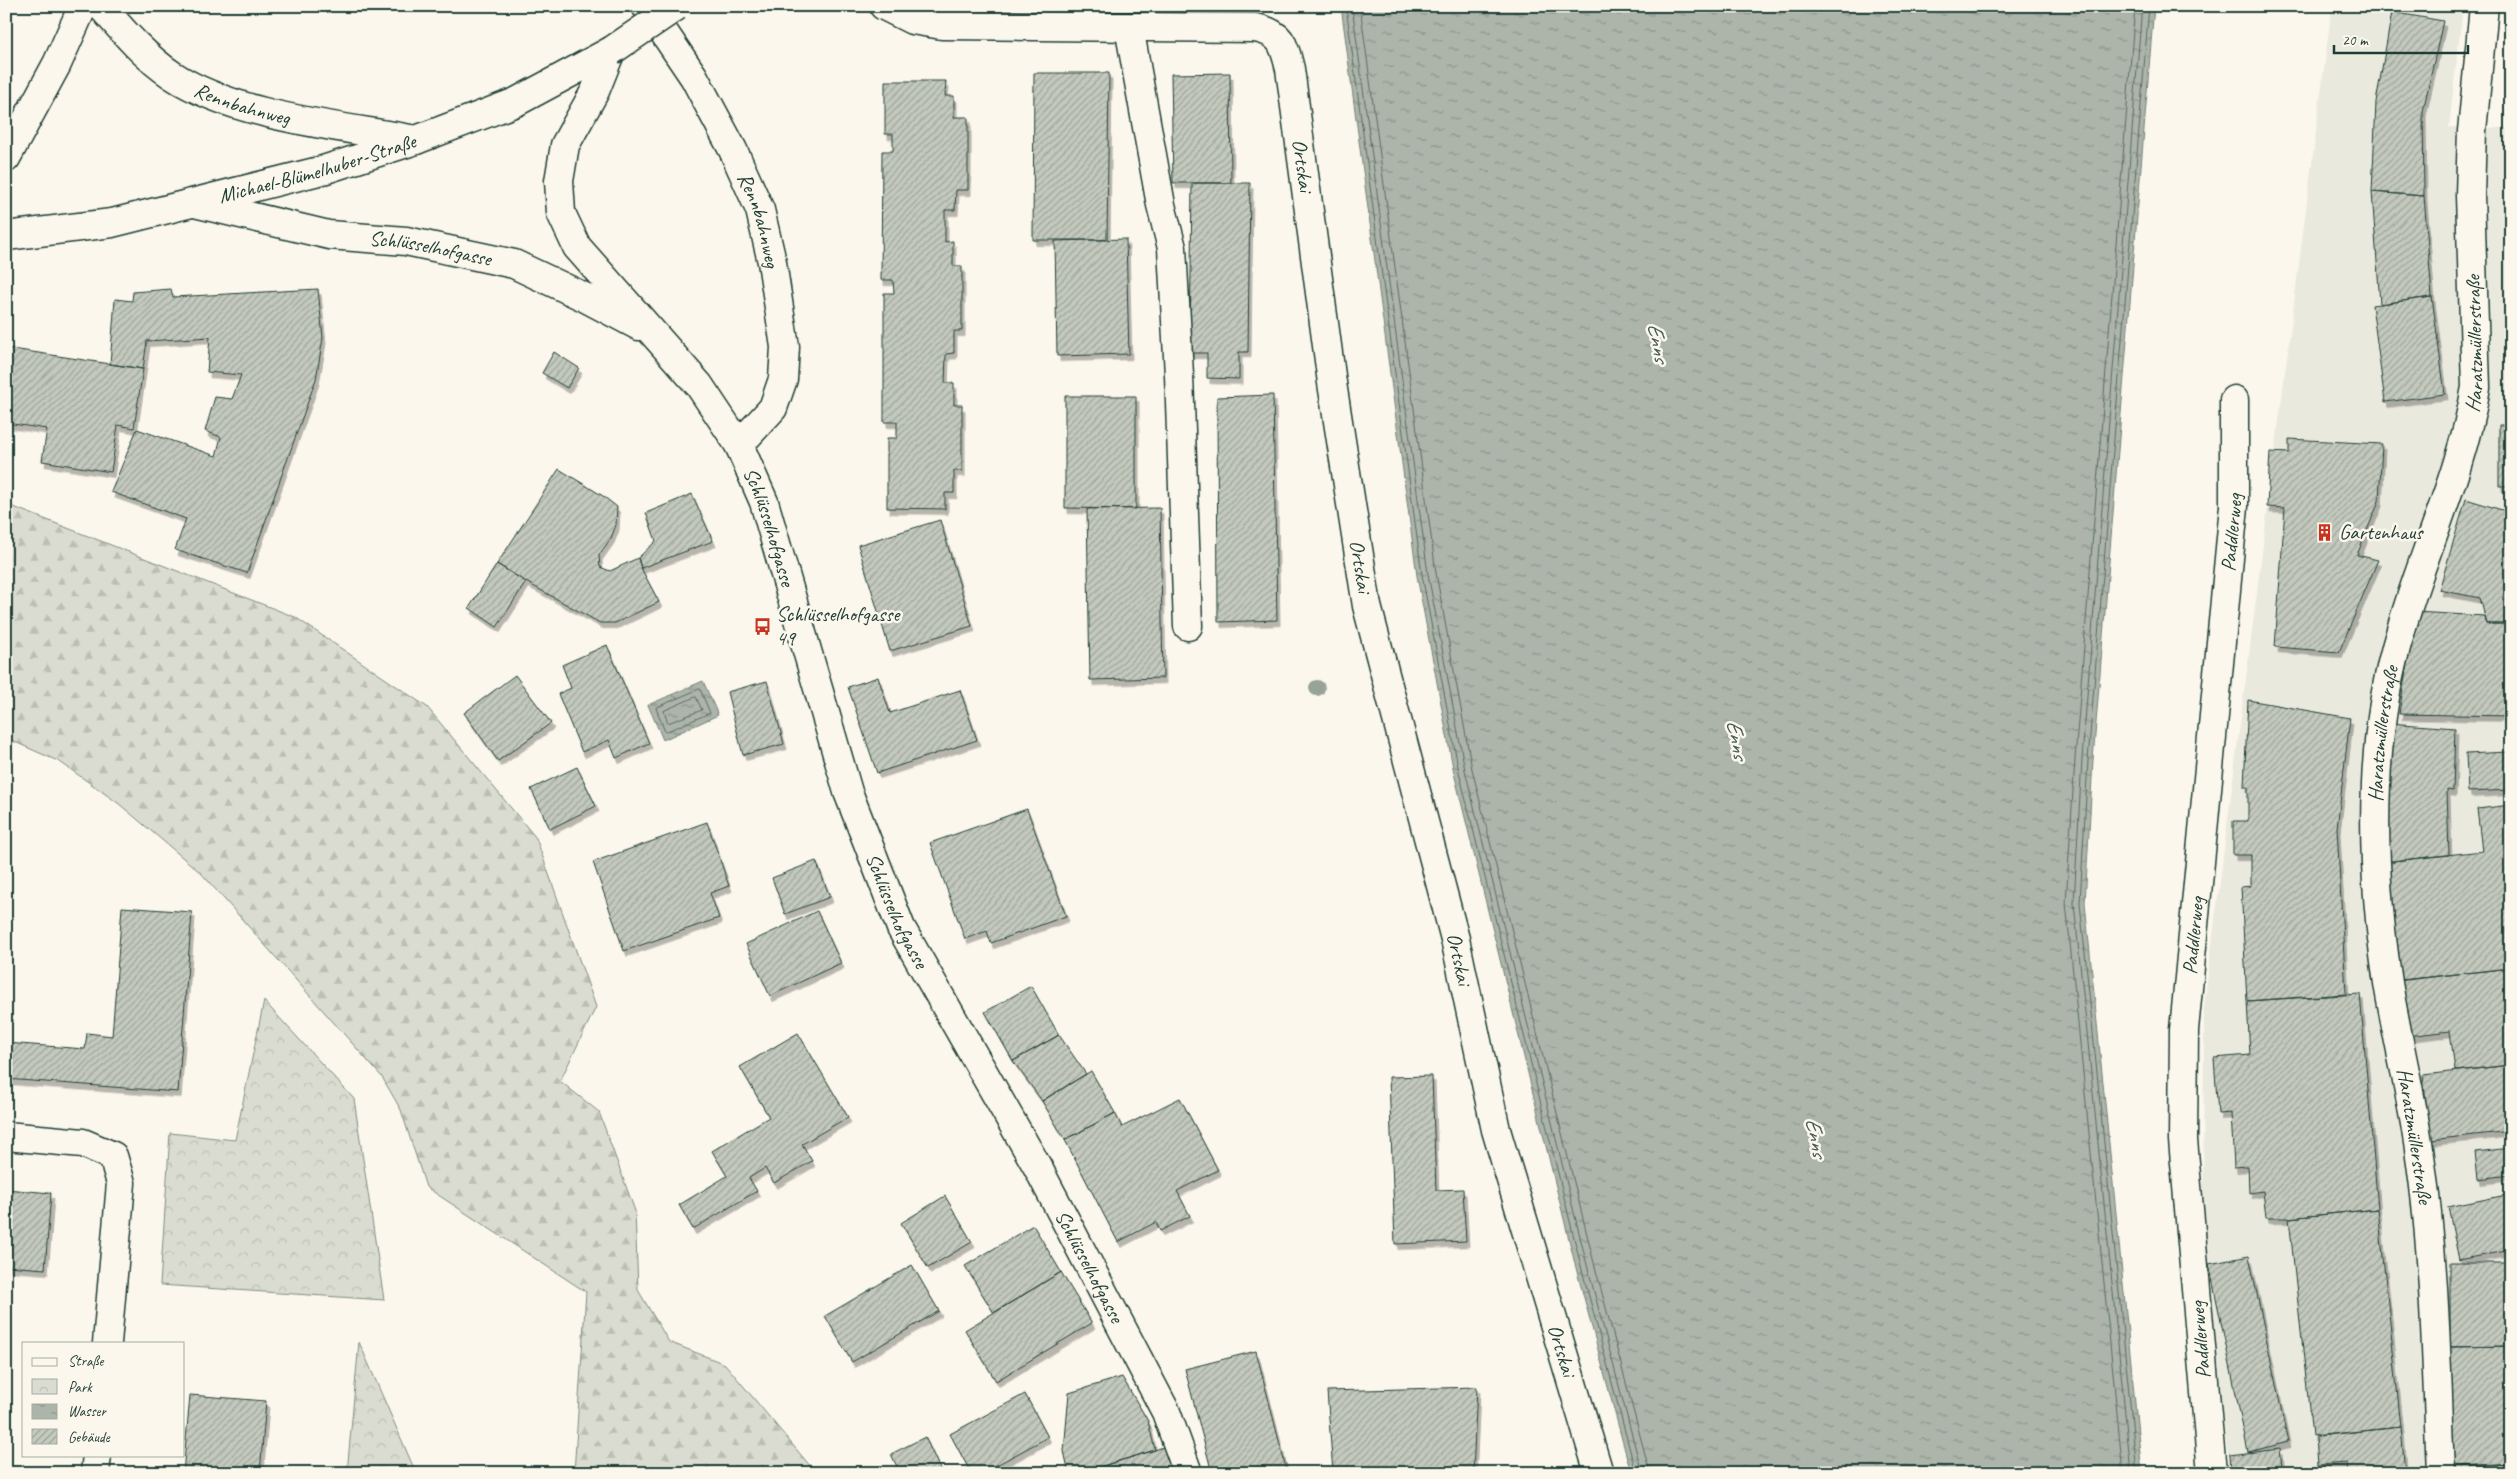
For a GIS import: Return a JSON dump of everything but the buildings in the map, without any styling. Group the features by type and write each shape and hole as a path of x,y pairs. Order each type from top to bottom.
{"street":[{"path":"6,158 57,64 83,6"},
{"name":"Rennbahnweg","path":"101,6 120,28 171,74 214,97 247,108 416,140"},
{"name":"Rennbahnweg","path":"646,6 694,77 733,150 760,210 772,262 785,347 783,379 773,408 739,445"},
{"name":"Michael-Blümelhuber-Straße","path":"6,236 112,223 322,170 416,140 516,102 611,50 677,6"},
{"name":"Ortskai","path":"884,6 912,20 942,25 1255,28 1277,35 1285,48 1290,68 1332,383 1367,606 1455,939 1496,1130 1599,1473"},
{"name":"Haratzmüllerstraße","path":"2441,1473 2432,1254 2416,1131 2388,982 2377,876 2376,783 2386,695 2400,631 2455,473 2471,417 2476,387 2470,195 2472,131 2484,6"},
{"path":"1128,27 1161,204 1172,248 1179,375 1188,626"},
{"name":"Schlüsselhofgasse","path":"611,50 595,91 565,145 558,181 561,213 577,247 699,385 739,445 764,502 848,792 902,928 1037,1166 1166,1412 1188,1473"},
{"name":"Schlüsselhofgasse","path":"194,203 329,235 406,241 514,264 584,297 653,334"},
{"name":"Paddlerweg","path":"2212,1473 2183,1140 2184,1030 2234,506 2234,400"},
{"path":"6,1136 83,1144 113,1156 121,1183 107,1342"},
{"path":"95,1473 97,1456"}],"shaded area":[{"path":"2332,6 2463,6 2449,127 2511,128 2511,1473 2230,1473 2203,1262 2204,1006"}],"green space":[{"path":"6,504 295,617 427,707 536,838 596,1007 560,1081 599,1112 635,1211 638,1290 669,1342 725,1364 816,1473 574,1473 586,1292 426,1187 401,1110 382,1077 201,873 118,803 60,762 6,738"},
{"path":"264,1001 354,1099 384,1300 160,1285 170,1133 235,1140"},
{"path":"359,1342 416,1473 347,1473"}],"water":[{"name":"Enns","path":"1341,6 2154,6 2093,760 2085,903 2142,1473 1631,1473 1576,1268 1454,773 1417,576"},
{"path":"703,681 718,715 663,740 648,705"}],"place":[{"name":"Gartenhaus","path":"2325,532"},
{"name":"Schlüsselhofgasse 49","path":"762,626"}]}
